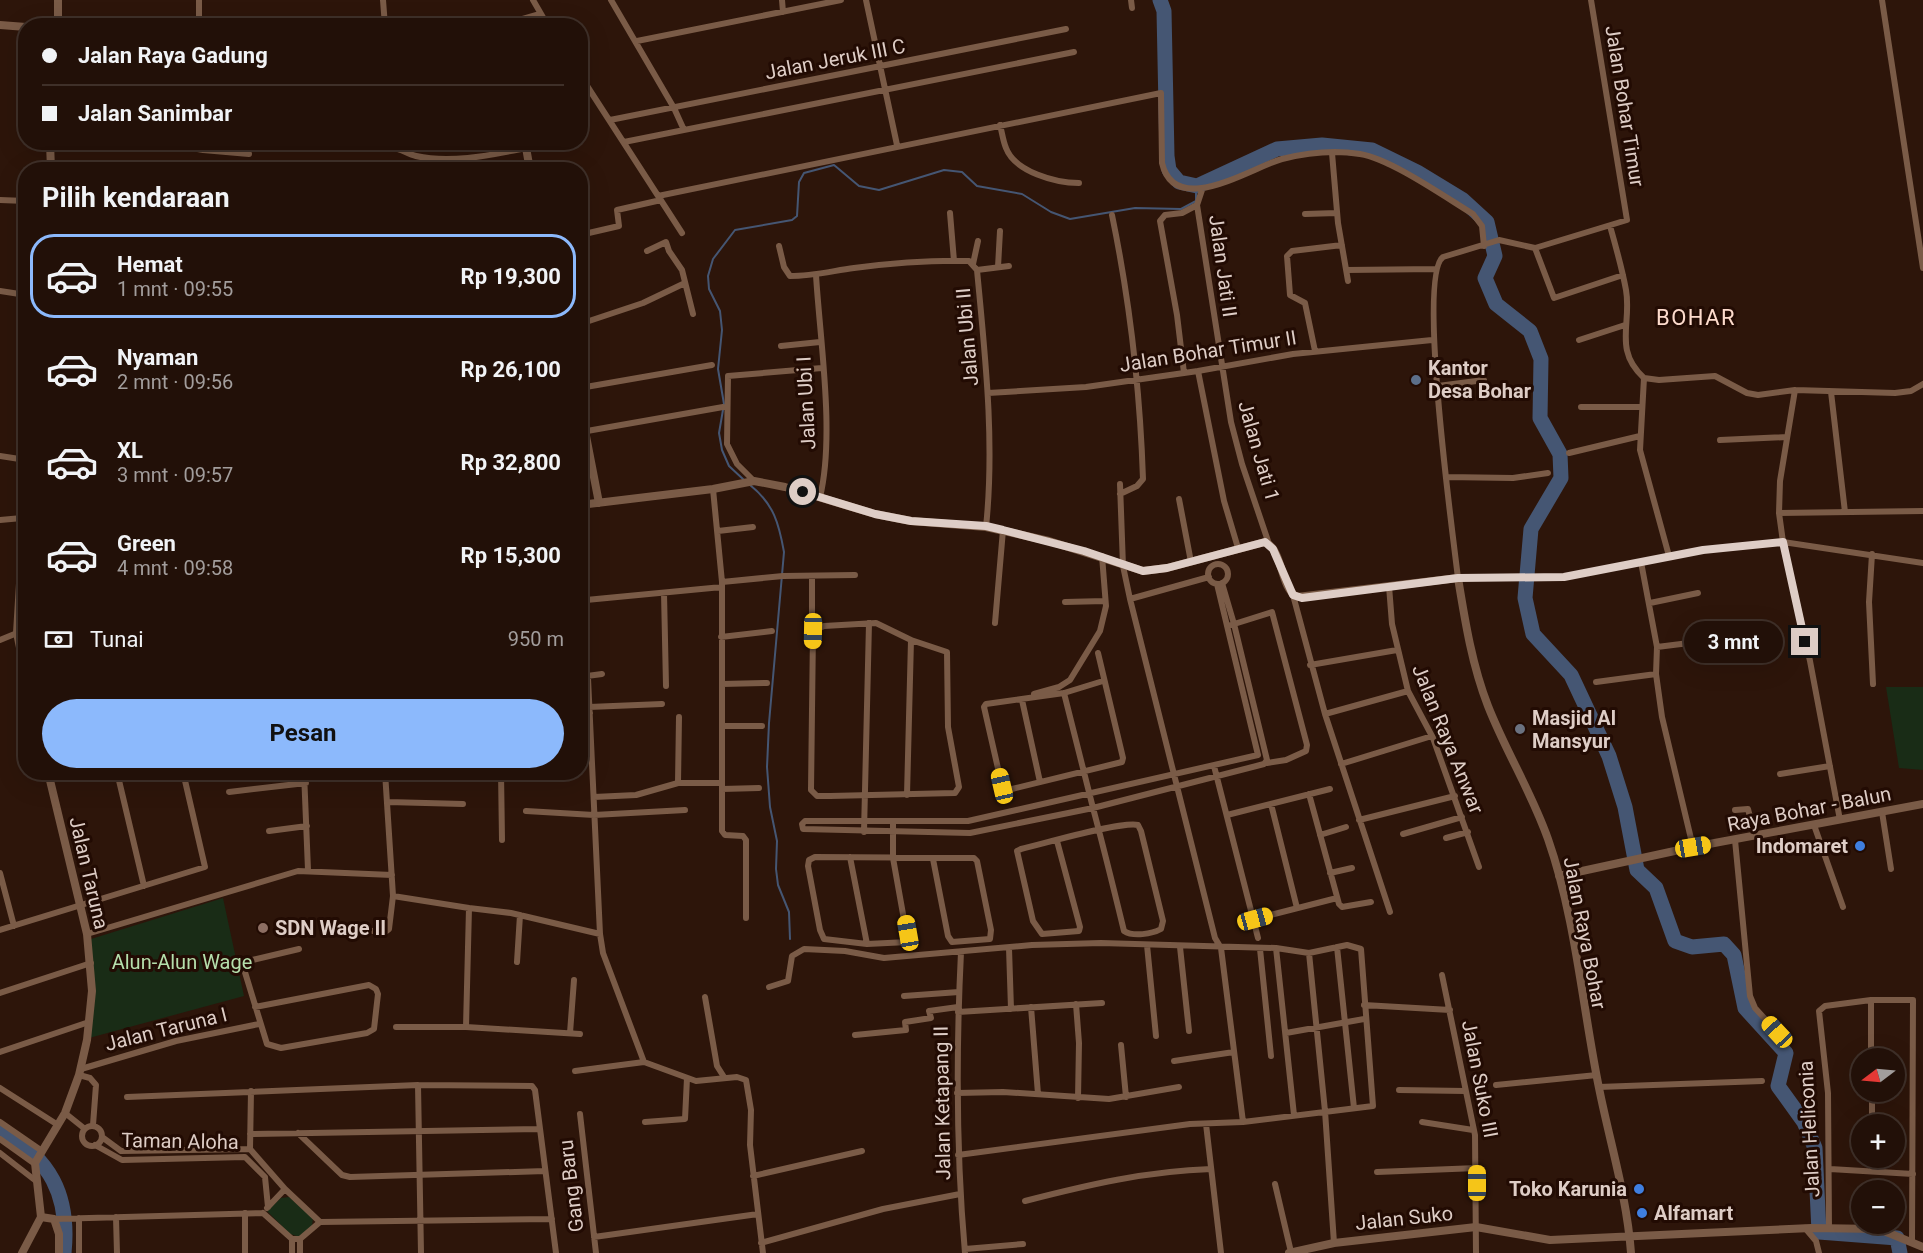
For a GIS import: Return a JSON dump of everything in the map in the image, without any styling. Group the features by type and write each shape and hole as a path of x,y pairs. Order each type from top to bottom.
{"street":[{"path":"58,0 58,18"},
{"path":"199,0 199,18"},
{"path":"383,0 384,18"},
{"path":"533,0 543,18"},
{"path":"611,0 675,108 684,130"},
{"path":"782,0 783,12"},
{"path":"637,41 841,0"},
{"path":"866,0 897,146"},
{"path":"1131,0 1132,8"},
{"name":"Jalan Bohar Timur","path":"1591,0 1627,217 1624,223 1610,226"},
{"path":"1882,0 1923,268"},
{"path":"526,18 540,14"},
{"path":"0,25 18,26"},
{"name":"Jalan Jeruk III C","path":"610,120 1066,29"},
{"path":"624,142 1074,52"},
{"path":"588,87 682,233"},
{"path":"588,233 619,226 617,210 659,198 897,146 1161,93 1163,169 1177,183 1198,190 1267,164 1300,155 1360,154 1372,158 1473,214 1482,226 1486,245"},
{"path":"1000,125 1006,148 1013,160 1047,179 1079,183"},
{"path":"203,150 249,154"},
{"path":"400,150 417,156 438,158 461,158 500,150"},
{"path":"1332,153 1337,213 1348,281"},
{"path":"1184,373 1177,315 1160,221 1166,215 1187,212 1197,205 1198,190"},
{"path":"0,200 18,201"},
{"name":"Jalan Jati II","path":"1197,205 1221,367"},
{"path":"950,213 954,261"},
{"path":"1305,214 1337,213"},
{"path":"1112,215 1127,288 1137,378 1143,479 1137,486 1120,494"},
{"path":"1458,578 1432,340 1436,269 1443,257 1498,240 1535,248 1610,226 1628,300 1625,340 1631,363 1644,378 1640,436 1642,459 1669,556"},
{"path":"998,267 1000,231"},
{"path":"978,241 975,267 1008,266"},
{"path":"647,251 666,242 669,251 682,270 693,314"},
{"path":"1315,351 1307,307 1302,301 1292,298 1289,294 1287,256 1292,251 1342,245"},
{"name":"Jalan Ubi II","path":"779,246 784,267 790,276 816,275 899,262 954,261 975,267 988,393 990,450 986,526"},
{"path":"1535,248 1554,298 1623,275"},
{"path":"1347,270 1436,269"},
{"path":"781,346 820,342 816,275"},
{"path":"588,321 643,303 686,283"},
{"path":"0,291 18,294"},
{"path":"1580,340 1625,325"},
{"name":"Jalan Bohar Timur II","path":"988,393 1086,387 1315,351 1432,340"},
{"name":"Jalan Ubi I","path":"820,342 826,440 825,478 820,497"},
{"path":"588,387 712,366"},
{"name":"Jalan Jati 1","path":"1221,367 1231,422 1242,464 1269,544"},
{"path":"750,481 737,464 727,444 728,376 822,368"},
{"path":"1198,371 1224,501 1238,548"},
{"path":"1644,378 1679,380 1712,376 1752,394 1795,390 1895,393 1911,390 1923,384"},
{"path":"1438,386 1484,380"},
{"path":"1795,390 1780,481 1779,513 1840,820"},
{"path":"1832,392 1845,512"},
{"path":"588,431 723,407"},
{"path":"1581,407 1642,407"},
{"path":"1569,453 1640,436"},
{"path":"588,437 599,503"},
{"path":"1720,440 1787,437"},
{"path":"0,456 18,459"},
{"path":"1446,477 1513,478 1548,473"},
{"path":"588,504 713,489 750,481 820,497 875,514 911,521 986,526 1102,556 1123,566 1143,571 1191,562 1259,542 1269,544 1293,595 1324,714 1390,912"},
{"path":"1120,484 1123,566 1173,775 1215,938 1221,948 1244,1122"},
{"path":"713,489 722,585 722,831 725,835 743,836 746,840 746,918"},
{"path":"1179,499 1191,562"},
{"path":"1779,513 1923,511"},
{"path":"0,520 18,518"},
{"path":"718,531 753,527"},
{"path":"995,623 1003,530"},
{"path":"1293,595 1302,598 1458,578 1564,577 1669,556 1783,542 1923,563"},
{"path":"1872,554 1869,602 1873,684"},
{"path":"1034,694 1059,687 1070,680 1100,631 1105,601 1102,556"},
{"path":"1209,577 1214,565 1212,556"},
{"path":"1641,562 1657,647 1656,674 1662,717 1693,847"},
{"path":"1214,565 1224,566 1228,572 1227,579 1219,584"},
{"path":"588,600 812,576 855,575"},
{"path":"812,576 812,616"},
{"path":"1130,599 1209,577"},
{"path":"1209,577 1219,584 1231,625 1259,754 968,821 805,821 802,827 804,830 970,833 1093,808 1297,756 1306,751 1307,745 1272,612 1231,625"},
{"name":"Jalan Raya Bohar","path":"1458,578 1468,638 1481,685 1503,739 1539,813 1567,907 1599,1087 1630,1236 1631,1253"},
{"name":"Jalan Raya Anwar","path":"1389,586 1397,650 1408,691 1422,723 1432,736 1479,867"},
{"path":"664,593 666,686"},
{"path":"1650,603 1698,593"},
{"path":"18,595 16,633 18,642"},
{"path":"1065,602 1105,601"},
{"path":"864,832 869,623"},
{"path":"869,623 883,625 910,640 947,652 948,727 959,787 955,793 817,796 811,790 813,631 824,626 869,623"},
{"path":"721,637 772,631"},
{"path":"0,640 16,633"},
{"path":"907,795 910,640"},
{"path":"1657,647 1705,641"},
{"path":"1310,665 1397,650"},
{"path":"1098,653 1123,758 1119,765 1012,789 1002,786 984,707 989,701 1022,700 1064,693 1103,681"},
{"path":"588,676 602,674"},
{"path":"1596,682 1656,674"},
{"path":"722,684 767,683"},
{"path":"1324,714 1408,691"},
{"path":"1247,692 1267,762"},
{"path":"588,693 600,934 607,963 644,1062"},
{"path":"1057,841 1080,927 1079,931 1047,935 1037,930 1017,853 1021,849 1057,841 1099,831 1128,824 1138,825 1163,921 1161,929 1154,933 1125,933 1099,831 1089,794 1064,693"},
{"path":"1022,700 1040,782"},
{"path":"589,710 662,704"},
{"path":"678,783 679,717"},
{"path":"722,726 762,726"},
{"path":"1341,764 1432,736"},
{"path":"1214,766 1255,919 1258,938"},
{"path":"1780,774 1830,766"},
{"name":"Jalan Taruna","path":"35,1162 65,1113 80,1072 89,1022 91,963 87,934 50,780"},
{"path":"119,780 144,886"},
{"path":"0,930 206,865 185,780"},
{"path":"305,780 308,870"},
{"path":"326,927 388,931 393,896 386,780"},
{"path":"501,780 502,840"},
{"path":"229,792 306,783"},
{"path":"594,797 636,795 678,783 759,788"},
{"path":"1227,816 1330,789"},
{"path":"1309,794 1337,897 1342,907 1371,902"},
{"path":"1359,820 1455,795"},
{"path":"388,802 462,804"},
{"path":"1271,804 1297,908"},
{"name":"Raya Bohar - Balun","path":"1559,876 1693,847 1923,804"},
{"path":"1028,807 1031,820"},
{"path":"1735,810 1748,809 1755,836"},
{"path":"526,811 594,814 685,810"},
{"path":"1881,812 1891,869"},
{"path":"1403,834 1462,817"},
{"path":"968,821 970,833"},
{"path":"893,822 893,858 908,942 867,944 826,940 820,930 808,866 809,860 815,857 850,857 893,858 933,859 975,859 991,930 990,939 952,942 948,936 933,859"},
{"path":"1814,825 1843,907"},
{"path":"269,831 307,826"},
{"path":"1320,835 1346,827"},
{"path":"1446,838 1468,832"},
{"path":"1735,840 1750,996 1755,1008 1777,1032"},
{"path":"850,857 867,944"},
{"path":"1330,873 1352,868"},
{"path":"87,934 308,870 392,875"},
{"path":"0,873 14,926"},
{"path":"393,896 520,915 600,934"},
{"path":"1255,919 1337,897"},
{"path":"466,1027 469,908"},
{"path":"517,962 520,915"},
{"path":"769,987 788,981 789,960 800,951 845,951 884,958 1101,943 1276,948 1309,953 1337,947 1356,946 1361,949 1364,1019 1373,1106 1244,1122 1190,1124 958,1155"},
{"path":"1147,945 1155,1036"},
{"path":"1180,947 1189,1031"},
{"path":"1337,947 1354,1107"},
{"path":"1008,948 1011,1009"},
{"path":"1276,948 1294,1115"},
{"path":"255,1007 369,985 376,989 378,994 376,1024 367,1033 273,1048 267,1044 255,1007 244,965 248,961 299,949"},
{"path":"1260,949 1271,1056"},
{"name":"Jalan Ketapang II","path":"960,952 958,1155 965,1251"},
{"path":"1309,953 1325,1111 1334,1243"},
{"path":"0,993 91,963"},
{"name":"Jalan Suko III","path":"1442,975 1473,1130 1477,1168 1476,1253"},
{"path":"570,1033 574,980"},
{"path":"904,996 959,992"},
{"path":"705,997 717,1066 724,1077"},
{"path":"1871,1048 1871,1000 1909,999 1915,1002 1913,1174 1919,1248"},
{"name":"Jalan Heliconia","path":"1826,1227 1830,1169 1826,1070 1819,1011 1826,1006 1871,1000"},
{"path":"855,1035 906,1030 905,1022 931,1018 929,1011 1102,1003"},
{"path":"1076,1004 1079,1043 1078,1098"},
{"path":"1364,1005 1450,1010"},
{"path":"1031,1007 1038,1094"},
{"path":"1286,1032 1364,1019"},
{"path":"0,1052 89,1022"},
{"name":"Jalan Taruna I","path":"80,1072 176,1041 260,1024"},
{"path":"396,1027 466,1027 580,1034"},
{"path":"1121,1045 1126,1097"},
{"path":"1174,1061 1234,1052"},
{"path":"575,1071 644,1062 696,1081 724,1077 746,1080 749,1089 753,1176 763,1253"},
{"path":"80,1072 96,1085 93,1125"},
{"path":"1496,1085 1597,1076"},
{"path":"645,1122 685,1119 687,1078"},
{"path":"1599,1087 1762,1082"},
{"path":"418,1085 421,1253"},
{"path":"127,1097 418,1085 532,1086 536,1090 556,1253"},
{"path":"957,1093 1038,1094 1078,1098 1126,1097 1179,1087"},
{"path":"0,1088 58,1125"},
{"path":"1399,1090 1465,1091"},
{"path":"250,1149 251,1091"},
{"path":"65,1113 84,1129"},
{"name":"Gang Baru","path":"580,1114 596,1253"},
{"path":"0,1122 43,1149"},
{"path":"1422,1122 1473,1130"},
{"path":"1206,1124 1221,1253"},
{"path":"84,1129 93,1125"},
{"path":"84,1129 83,1141 88,1145 95,1145 102,1137 99,1128 93,1125"},
{"path":"250,1134 540,1129"},
{"path":"298,1133 342,1175 420,1176 545,1171"},
{"name":"Taman Aloha","path":"102,1137 122,1151 250,1149 285,1189 320,1222"},
{"path":"0,1139 35,1162 41,1217 22,1253"},
{"name":"Taman Aloha","path":"95,1145 122,1160 245,1157 265,1177 265,1210"},
{"path":"753,1176 862,1151"},
{"path":"0,1153 36,1180"},
{"path":"1377,1172 1477,1168"},
{"path":"1025,1201 1128,1176 1177,1170 1211,1169"},
{"path":"1830,1169 1913,1174"},
{"path":"1275,1184 1290,1253"},
{"path":"41,1217 56,1219 245,1213 265,1210 285,1189"},
{"path":"761,1243 884,1209 960,1194"},
{"path":"265,1210 292,1239 292,1253"},
{"path":"245,1213 245,1253"},
{"path":"594,1237 758,1214"},
{"path":"116,1217 117,1253"},
{"path":"77,1218 79,1253"},
{"path":"56,1219 60,1234 59,1253"},
{"path":"292,1239 300,1239 320,1222 552,1219"},
{"name":"Jalan Suko","path":"1290,1253 1324,1244 1476,1227 1550,1240 1826,1227 1879,1229 1919,1248"},
{"path":"1808,1228 1816,1241 1819,1253"},
{"path":"300,1239 300,1253"},
{"path":"965,1251 1023,1244"},
{"path":"1324,1244 1328,1253"}],"green space":[{"path":"1886,687 1923,687 1923,770 1899,768"},
{"name":"Alun-Alun Wage","path":"223,898 244,996 89,1038 95,997 91,939"},
{"path":"289,1197 313,1218 312,1226 300,1237 290,1234 267,1211 281,1198"}],"waterway":[{"path":"1160,0 1164,11 1167,156 1169,170 1179,182 1197,186 1277,149 1322,145 1372,150 1417,172 1463,200 1487,222 1495,256 1485,278 1496,304 1530,331 1541,359 1540,418 1560,454 1561,478 1531,529 1525,598 1533,634 1571,675 1609,756 1625,807 1637,870 1656,888 1675,941 1692,947 1724,944 1734,955 1745,1008 1786,1053 1778,1086 1804,1122 1815,1148 1819,1232 1897,1238 1900,1253"},
{"path":"744,480 729,466 722,450 719,433 724,404 718,369 722,330 720,311 709,289 708,276 713,259 735,230 792,220 797,216 799,182 804,173 834,165 859,186 879,190 944,170 962,172 977,186 1022,194 1051,212 1070,219 1135,208 1181,209 1196,201 1196,189"},
{"path":"750,485 770,507 780,532 784,552 767,767 770,807 777,841 778,885 789,912 790,939"},
{"path":"0,1130 32,1153 53,1180 64,1213 64,1253"}],"place":[{"name":"Kantor Desa Bohar","path":"1416,380"},
{"name":"Masjid Al Mansyur","path":"1520,729"},
{"name":"Indomaret","path":"1860,846"},
{"name":"SDN Wage II","path":"263,928"},
{"name":"Toko Karunia","path":"1639,1189"},
{"name":"Alfamart","path":"1642,1213"}],"district":[{"name":"BOHAR","path":"1696,317"}],"route":[{"path":"803,492 875,514 911,521 986,526 1102,556 1123,566 1143,571 1167,568 1265,542 1273,549 1293,595 1302,598 1458,578 1564,577 1703,550 1783,542 1805,642"}]}
